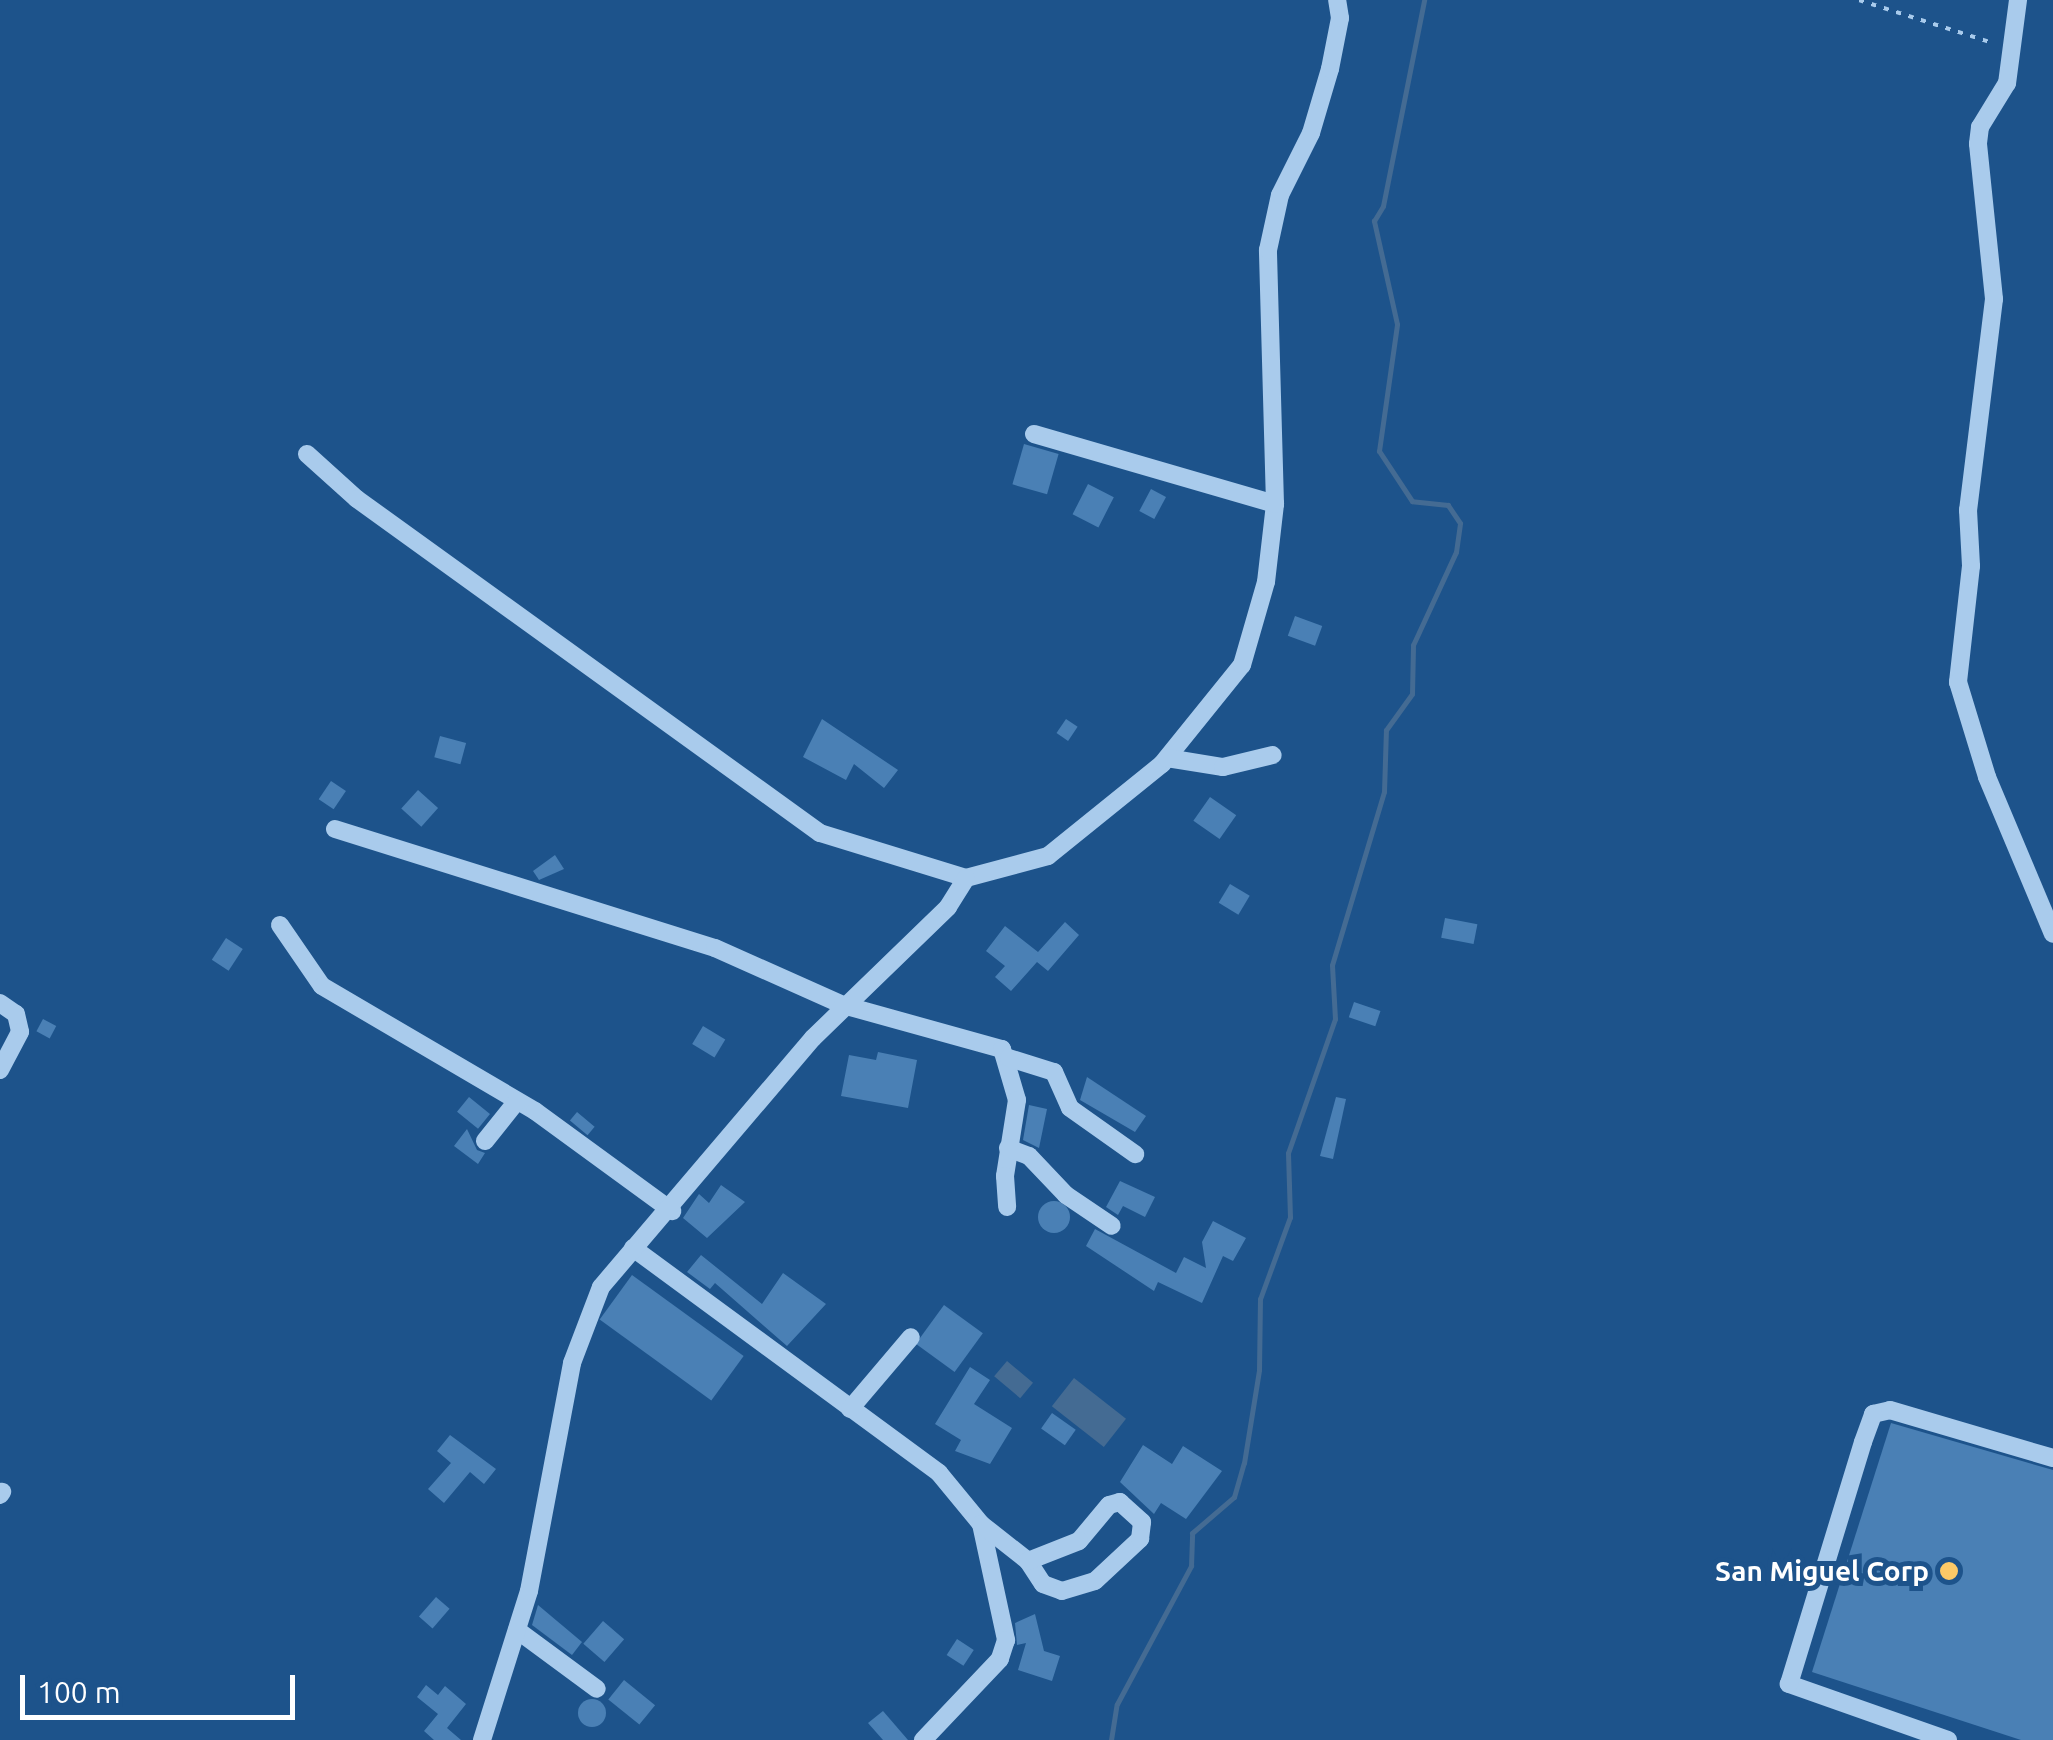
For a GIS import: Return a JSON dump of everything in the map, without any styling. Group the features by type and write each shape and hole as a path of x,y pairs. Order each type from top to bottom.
{"street":[{"path":"308,454 356,499 820,833 966,878 1048,856 1167,758 1242,665 1266,582 1275,504 1268,250 1280,195 1311,133 1330,69 1337,0"},
{"path":"2018,0 2008,83 1980,127 1978,144 1995,259 1994,299 1968,510 1972,566 1958,682 1987,777 2053,934"},
{"path":"1034,434 1275,504"},
{"path":"1167,758 1223,766 1273,755"},
{"path":"335,830 716,948 843,1005 1002,1049 1010,1058 1054,1072 1070,1108 1135,1154"},
{"path":"482,1740 518,1630 580,1331 601,1287 672,1211 843,1005 948,907 966,878"},
{"path":"280,925 322,986 517,1101 672,1211"},
{"path":"0,1003 16,1014 20,1032 0,1070"},
{"path":"1006,1207 1008,1148 1017,1100 1010,1058"},
{"path":"485,1141 517,1101"},
{"path":"1008,1148 1029,1156 1066,1195 1112,1226"},
{"path":"634,1248 939,1472 981,1524 1028,1561 1042,1584 1074,1590 1095,1581 1140,1539 1142,1522 1120,1502 1110,1505 1079,1541 1028,1561"},
{"path":"850,1409 911,1338"},
{"path":"1948,1740 1789,1684 1863,1442 1874,1414 1890,1410 2053,1458"},
{"path":"923,1740 992,1668 1006,1640 981,1524"},
{"path":"518,1630 597,1689"}],"path":[{"path":"1860,0 2012,50"}],"water":[{"path":"1007,1361 1033,1383 1020,1398 994,1376"},
{"path":"1074,1378 1126,1419 1104,1447 1052,1406"}],"building":[{"path":"1024,444 1059,454 1047,494 1012,484"},
{"path":"1088,484 1114,497 1098,527 1073,514"},
{"path":"1151,489 1166,497 1154,519 1139,511"},
{"path":"1295,616 1322,626 1315,646 1288,636"},
{"path":"822,719 898,770 884,788 854,764 846,780 803,757"},
{"path":"1066,719 1078,727 1068,741 1056,733"},
{"path":"440,736 466,743 460,764 434,757"},
{"path":"331,781 346,791 334,809 319,799"},
{"path":"418,790 438,808 421,827 401,809"},
{"path":"1210,797 1236,815 1220,839 1193,821"},
{"path":"555,855 564,869 539,880 533,871"},
{"path":"1230,884 1250,896 1238,915 1219,903"},
{"path":"1445,918 1477,924 1474,944 1441,938"},
{"path":"1065,922 1079,935 1048,971 1037,962 1011,991 995,977 1005,966 986,951 1005,926 1038,952"},
{"path":"226,938 243,949 229,971 212,960"},
{"path":"1354,1002 1380,1011 1375,1026 1349,1017"},
{"path":"43,1019 56,1026 50,1038 36,1031"},
{"path":"703,1026 725,1039 714,1057 692,1044"},
{"path":"878,1052 917,1060 908,1108 841,1096 849,1055 876,1060"},
{"path":"1087,1077 1146,1116 1135,1132 1080,1100"},
{"path":"469,1097 490,1114 478,1129 457,1112"},
{"path":"1336,1097 1346,1099 1333,1159 1320,1156"},
{"path":"1029,1105 1047,1109 1039,1148 1023,1140"},
{"path":"577,1112 595,1127 588,1135 570,1120"},
{"path":"467,1129 477,1150 485,1153 478,1164 454,1146"},
{"path":"1120,1181 1155,1197 1145,1217 1123,1206 1118,1215 1106,1207"},
{"path":"721,1185 745,1202 707,1238 683,1218 699,1194 709,1203"},
{"path":"1054,1201 1065,1206 1070,1217 1065,1228 1054,1233 1043,1228 1038,1217 1043,1206"},
{"path":"1213,1221 1246,1238 1233,1261 1223,1256 1202,1303 1158,1282 1154,1291 1086,1246 1095,1229 1176,1273 1184,1257 1206,1268 1202,1242"},
{"path":"701,1255 762,1304 783,1273 826,1304 787,1346 715,1283 710,1289 687,1272"},
{"path":"632,1275 744,1356 711,1401 600,1319"},
{"path":"944,1305 983,1333 955,1372 916,1344"},
{"path":"970,1367 990,1380 974,1404 1012,1428 990,1464 955,1451 961,1440 935,1424"},
{"path":"1052,1413 1076,1430 1065,1445 1041,1429"},
{"name":"San Miguel Corp","path":"1891,1423 2053,1470 2053,1740 2021,1740 1812,1672"},
{"path":"450,1435 496,1469 484,1484 470,1472 444,1503 428,1489 451,1463 437,1451"},
{"path":"1143,1445 1172,1464 1183,1446 1222,1471 1186,1519 1161,1503 1154,1514 1120,1482"},
{"path":"436,1597 450,1609 433,1628 419,1617"},
{"path":"538,1605 582,1642 572,1655 532,1625"},
{"path":"1035,1614 1044,1651 1060,1656 1052,1681 1018,1670 1026,1643 1017,1645 1015,1623"},
{"path":"603,1621 624,1639 604,1662 583,1644"},
{"path":"957,1639 974,1650 963,1666 947,1655"},
{"path":"624,1680 655,1705 639,1725 608,1699"},
{"path":"426,1685 438,1695 445,1686 466,1704 447,1728 461,1740 434,1740 424,1731 438,1714 417,1697"},
{"path":"592,1699 602,1703 606,1713 602,1723 592,1727 582,1723 578,1713 582,1703"},
{"path":"883,1711 908,1740 883,1740 868,1723"}],"waterway":[{"path":"1111,1740 1117,1704 1191,1566 1192,1533 1234,1497 1244,1463 1259,1370 1260,1299 1290,1217 1288,1153 1335,1019 1332,965 1384,792 1386,730 1412,694 1413,645 1456,552 1460,523 1448,505 1412,501 1379,451 1397,324 1374,221 1383,206 1424,0"}],"place":[{"name":"San Miguel Corp","path":"1949,1571"}]}
